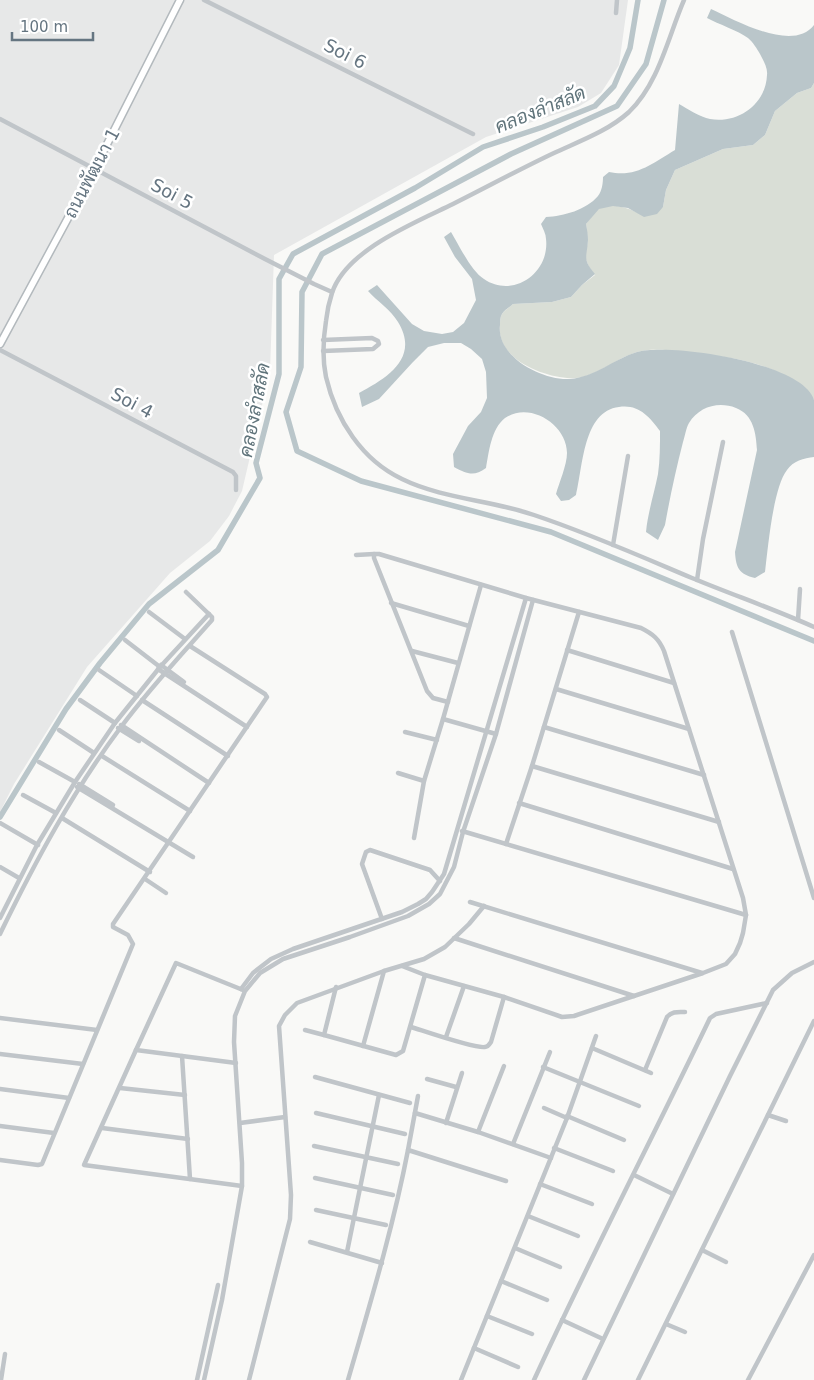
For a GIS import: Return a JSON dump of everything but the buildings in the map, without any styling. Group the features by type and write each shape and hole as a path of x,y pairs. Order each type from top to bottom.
{"main road":[{"name":"ถนนพัฒนา 1","path":"0,344 95,168 180,0"}],"street":[{"name":"Soi 6","path":"204,0 473,134"},
{"path":"616,13 617,0"},
{"path":"684,0 656,70 644,94 630,111 612,125 524,167 373,245 355,261 341,276 332,292 323,340 324,366 330,394 340,419 360,447 380,465 402,479 434,490 521,511 613,545 814,627"},
{"name":"Soi 5","path":"0,119 265,259 332,292"},
{"path":"323,340 372,338 376,339 379,344 376,348 372,349 323,350"},
{"name":"Soi 4","path":"0,350 233,472 236,476 236,490"},
{"path":"697,580 703,539 724,442"},
{"path":"613,545 628,456"},
{"path":"374,554 391,603 429,695 448,702"},
{"path":"356,555 379,554 533,600 641,628 652,634 660,642 674,683 743,898 746,915 740,943 735,954 726,964 703,974 569,1017 425,975 402,966"},
{"path":"414,838 424,781 481,585"},
{"path":"798,620 800,589"},
{"path":"0,934 43,848 121,727 212,620 212,617 186,592"},
{"path":"204,1380 222,1300 242,1186 242,1122 236,1063 235,1016 243,990 252,973 271,959 293,949 402,912 426,899 440,881 444,874 526,598"},
{"path":"243,990 260,973 283,959 408,916 430,904 445,886 454,867 463,832 496,734 533,600"},
{"path":"391,603 469,626"},
{"path":"149,612 184,639"},
{"path":"506,844 579,612"},
{"path":"0,918 2,909 37,845 94,753 115,723 160,667 209,614"},
{"path":"732,632 814,898"},
{"path":"125,640 166,672 248,726"},
{"path":"0,1160 41,1165 132,944 128,935 113,927 113,924 268,697 190,646"},
{"path":"567,650 674,683"},
{"path":"412,651 458,663"},
{"path":"99,670 137,696"},
{"path":"556,689 688,729"},
{"path":"143,699 229,755"},
{"path":"80,700 209,784"},
{"path":"443,719 496,734"},
{"path":"544,727 704,775"},
{"path":"59,730 94,753"},
{"path":"405,732 436,740"},
{"path":"101,757 189,812"},
{"path":"39,762 170,841 193,857"},
{"path":"532,766 719,822"},
{"path":"398,773 424,781"},
{"path":"24,795 56,813"},
{"path":"518,803 733,869"},
{"path":"62,818 150,872"},
{"path":"0,823 43,848"},
{"path":"457,829 746,915"},
{"path":"382,919 362,864 366,852 370,850 430,870 440,881"},
{"path":"0,867 19,878"},
{"path":"145,879 166,893"},
{"path":"470,902 703,974"},
{"path":"249,1380 290,1219 291,1195 279,1026 284,1015 297,1003 336,987 424,959 445,947 469,924 484,906"},
{"path":"2,909 11,912"},
{"path":"347,931 350,937"},
{"path":"454,938 634,996"},
{"path":"584,1380 766,1003 774,990 792,973 814,962"},
{"path":"242,1186 84,1166 176,963 243,990"},
{"path":"363,1046 384,971"},
{"path":"305,1030 387,1054 399,1054 403,1051 411,1027 425,975"},
{"path":"446,1037 464,986"},
{"path":"324,1035 336,987"},
{"path":"411,1027 473,1045 488,1046 491,1042 504,998"},
{"path":"534,1380 712,1016 766,1003"},
{"path":"644,1070 667,1017 676,1012 685,1012"},
{"path":"0,1018 97,1030"},
{"path":"638,1380 814,1021"},
{"path":"461,1380 551,1158 596,1036"},
{"path":"592,1048 651,1073"},
{"path":"136,1050 236,1063"},
{"path":"513,1144 550,1052"},
{"path":"0,1054 83,1064"},
{"path":"182,1056 190,1179"},
{"path":"478,1132 504,1066"},
{"path":"543,1067 639,1106"},
{"path":"446,1123 462,1073"},
{"path":"315,1078 410,1103"},
{"path":"428,1079 456,1087"},
{"path":"120,1088 184,1095"},
{"path":"0,1089 69,1098"},
{"path":"347,1252 379,1094"},
{"path":"348,1380 399,1198 418,1096"},
{"path":"544,1108 624,1140"},
{"path":"316,1112 405,1134"},
{"path":"415,1113 478,1132 551,1158"},
{"path":"768,1115 786,1121"},
{"path":"242,1122 285,1117"},
{"path":"0,1126 54,1133"},
{"path":"102,1128 188,1139"},
{"path":"314,1146 398,1164"},
{"path":"554,1148 613,1171"},
{"path":"408,1150 506,1181"},
{"path":"634,1175 674,1194"},
{"path":"315,1178 393,1195"},
{"path":"540,1184 592,1204"},
{"path":"316,1210 386,1225"},
{"path":"528,1216 578,1236"},
{"path":"310,1242 382,1263"},
{"path":"514,1248 560,1267"},
{"path":"702,1250 726,1262"},
{"path":"748,1380 814,1255"},
{"path":"501,1281 547,1300"},
{"path":"197,1380 218,1285"},
{"path":"215,1299 222,1300"},
{"path":"487,1316 532,1334"},
{"path":"562,1320 603,1339"},
{"path":"666,1324 685,1332"},
{"path":"474,1348 518,1367"},
{"path":"1,1380 5,1354"}],"shaded area":[{"path":"0,0 628,0 619,65 601,93 578,107 486,137 274,255 270,371 242,491 229,516 210,541 170,573 87,667 14,784 0,812"},
{"path":"711,9 764,32 779,35 792,36 805,33 814,25 814,83 811,88 797,93 775,111 765,135 753,145 723,149 675,170 666,190 663,207 657,214 644,217 628,208 613,206 599,209 586,224 588,240 587,261 595,274 571,297 552,302 513,304 501,315 501,337 505,347 523,365 547,376 559,379 579,378 588,375 637,352 677,350 734,358 762,366 786,375 805,387 814,400 814,457 792,464 782,479 772,519 765,572 755,578 739,570 735,558 757,450 755,432 750,420 747,415 736,408 716,405 698,413 689,423 678,462 665,525 658,540 646,532 658,474 660,431 652,420 637,409 619,407 607,411 598,419 591,429 587,442 576,495 569,500 561,501 556,494 567,458 565,443 561,433 554,425 536,414 515,413 500,423 491,441 486,468 482,471 470,474 454,467 453,454 468,426 481,412 487,398 486,372 482,359 461,343 444,343 428,347 379,399 362,407 359,393 380,381 397,365 403,356 405,346 404,335 398,322 368,291 377,285 412,324 424,331 442,334 453,332 464,323 476,300 472,279 455,257 444,237 451,232 470,264 484,279 506,286 517,284 536,272 542,262 546,251 546,239 541,224 546,217 567,214 581,209 593,201 602,187 603,177 609,172 628,173 636,171 675,150 679,104 702,117 720,120 740,115 756,103 762,95 765,85 767,72 764,61 748,38 707,18"},
{"path":"814,83 814,400 804,388 771,369 726,357 669,350 644,351 628,355 594,373 576,378 567,378 545,374 512,356 505,347 501,337 500,320 501,315 505,311 513,304 552,302 571,297 595,275 585,257 588,241 586,224 598,209 606,206 618,206 644,216 663,207 666,190 675,170 723,149 753,145 765,135 775,111 797,93 811,88"}],"waterway":[{"name":"คลองลำสลัด","path":"0,817 66,709 100,663 149,604 218,550 260,478 256,463 279,374 279,279 293,254 415,188 483,147 543,127 595,106 614,86 630,48 638,0"},
{"path":"664,0 646,64 617,106 511,154 322,254 302,292 301,367 286,412 297,451 361,481 551,532 814,641"}]}
